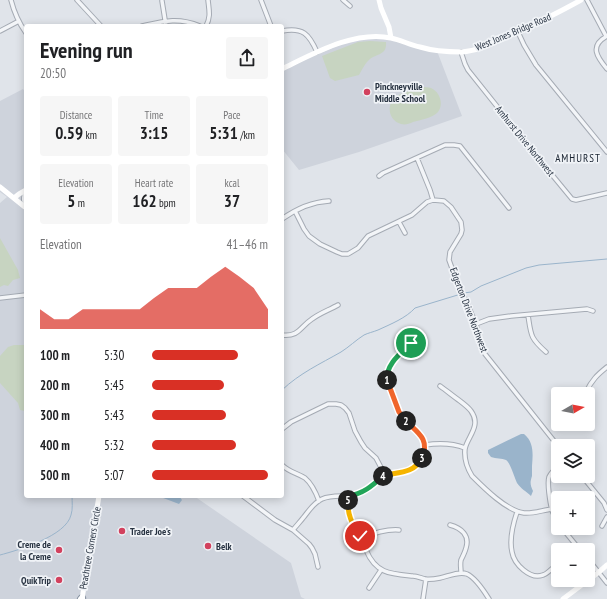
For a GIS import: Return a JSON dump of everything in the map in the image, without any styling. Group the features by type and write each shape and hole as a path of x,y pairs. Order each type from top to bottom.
{"street":[{"path":"11,0 14,10 24,30"},
{"path":"77,0 99,24"},
{"path":"207,24 210,15 208,0"},
{"path":"262,0 270,24"},
{"path":"343,0 350,6"},
{"path":"379,0 389,27 391,38"},
{"name":"West Jones Bridge Road","path":"284,68 334,45 354,39 370,37 391,38 437,51 470,51 487,46 518,32 581,0"},
{"path":"587,0 606,36 601,39 597,46 596,52 599,60 607,69"},
{"path":"162,1 166,24"},
{"path":"0,31 19,21"},
{"path":"151,24 165,21 185,21 194,24"},
{"path":"284,31 294,30 307,35 312,41 317,52"},
{"path":"518,32 536,65 607,152"},
{"name":"Amhurst Drive Northwest","path":"461,52 468,70 569,197 576,200 607,194"},
{"path":"379,176 446,145 454,144 460,146 509,208"},
{"path":"295,211 306,232 313,239 342,254 348,254 358,248 368,236 412,215 427,202 433,200 417,158"},
{"path":"0,187 24,206"},
{"path":"14,198 24,192"},
{"name":"Edgerton Drive Northwest","path":"433,200 444,201 451,207 461,222 461,234 450,252 449,260 476,324 480,343 485,354 552,439"},
{"path":"284,218 313,203 329,201"},
{"path":"399,222 405,233"},
{"path":"0,298 24,295"},
{"path":"284,335 291,336 295,334 311,320 338,305"},
{"path":"476,324 490,319 511,316 587,309 593,311"},
{"path":"528,315 531,335 538,345 546,352"},
{"path":"293,530 311,507 323,498 358,494 367,490 385,475 406,472 416,467 423,457 425,445 423,439 399,412 387,381 389,366 411,343"},
{"path":"589,387 599,373 607,367"},
{"path":"440,386 469,408 473,413 473,434 465,448 466,464 472,476 503,503 517,512 530,513 551,509"},
{"path":"284,427 291,422 328,404 341,405 349,413 355,431 361,442 376,458 385,475"},
{"path":"425,445 446,444 465,448"},
{"path":"284,466 287,470 307,480 317,495 319,501"},
{"path":"551,474 548,482 551,502"},
{"path":"588,483 604,503 607,510"},
{"path":"348,496 350,519 362,538 370,558 381,570 396,575 414,576 426,579 442,578 461,573 469,575 490,599"},
{"name":"Peachtree Corners Circle","path":"82,599 99,498"},
{"path":"246,498 276,520 293,530 312,548 316,554 318,566"},
{"path":"517,512 513,524 511,539 514,559 525,571 533,576 543,575 551,569"},
{"path":"602,526 607,517"},
{"path":"450,525 460,529 467,539 461,564 461,573"},
{"path":"362,538 382,531 393,529 399,530"},
{"path":"568,535 574,543"},
{"path":"563,599 607,565"},
{"path":"595,567 607,583"},
{"path":"369,588 381,570"},
{"path":"423,599 426,579"}],"shaded area":[{"name":"Pinckneyville Middle School","path":"382,37 437,51 462,116 359,152 299,170 284,151 284,68 354,39"},
{"path":"23,89 24,90 24,498 197,498 291,563 301,597 305,599 0,599 0,203 7,197 0,192 0,101"}],"green space":[{"path":"358,42 386,42 386,46 383,52 368,61 359,75 335,81 330,78 322,56"},
{"path":"422,87 431,88 439,95 441,105 438,112 430,117 408,124 402,124 393,119 390,108 393,100 398,95"},
{"path":"0,238 18,270 20,278 13,280 8,286 4,285 0,287"},
{"path":"14,345 24,345 24,411 20,410 18,403 0,383 0,356 8,347"}],"water":[{"path":"521,434 524,434 527,437 532,448 533,457 531,487 533,491 531,496 517,483 508,461 491,457 488,453 488,450"},
{"path":"163,498 180,498 182,500 179,504"}],"waterway":[{"path":"464,293 471,292 481,286 526,268 539,265 607,259"},
{"path":"284,388 303,374 341,352 364,335 398,320 415,308 461,294"},
{"path":"0,555 41,541 60,529 67,523 71,515 72,498"}],"place":[{"name":"Pinckneyville Middle School","path":"367,92"},
{"name":"Trader Joe's","path":"122,531"},
{"name":"Belk","path":"208,546"},
{"name":"Creme de la Creme","path":"59,550"},
{"name":"QuikTrip","path":"59,580"}],"district":[{"name":"AMHURST","path":"578,158"}],"route":[{"path":"360,536 350,519 348,512 348,496 362,493 373,486 385,475 411,470 420,463 423,457 425,445 423,439 399,412 387,381 387,371 389,366 411,343"}]}
